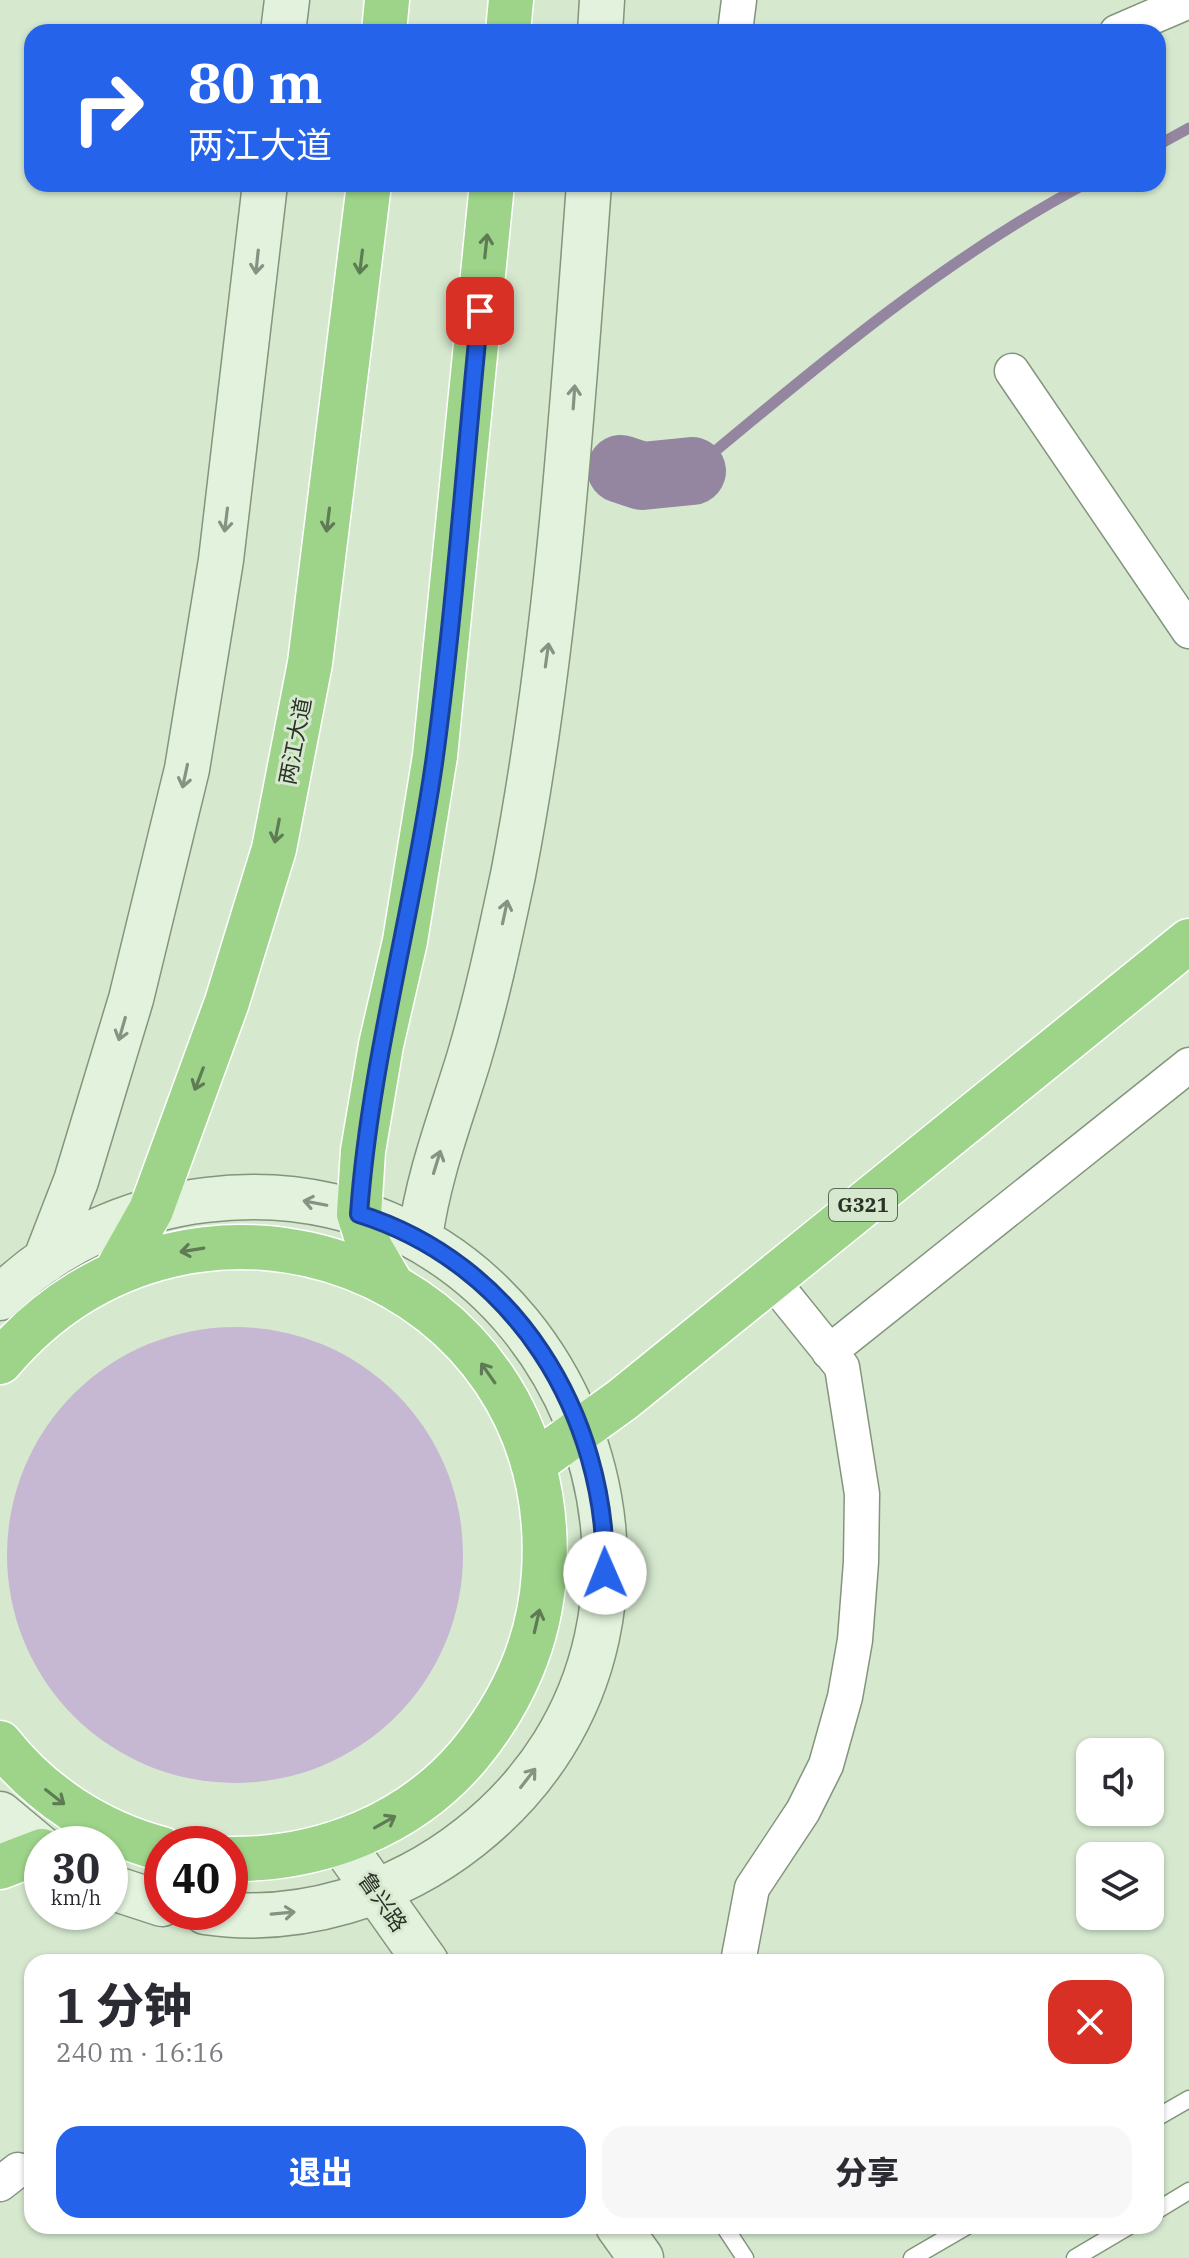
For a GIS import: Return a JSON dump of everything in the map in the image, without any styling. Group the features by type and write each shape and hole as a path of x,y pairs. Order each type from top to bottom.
{"highway":[{"path":"385,24 387,0"},
{"path":"509,24 511,0"},
{"name":"两江大道","path":"116,1272 151,1210 227,1002 274,849 310,663 368,192"},
{"path":"393,1287 370,1248 359,1214 363,1151 381,1045 405,941 435,756 491,192"},
{"name":"G321","path":"533,1464 622,1400 1189,941"},
{"path":"0,1362 57,1306 116,1272 191,1249 270,1247 346,1264 393,1287 441,1320 480,1362 511,1411 533,1464 544,1521 544,1580 533,1638 512,1692 480,1741 441,1784 393,1818 341,1842 296,1855 248,1858"},
{"path":"0,1743 26,1773 65,1805 110,1831 144,1843"},
{"path":"0,1867 24,1857"}],"street":[{"path":"284,24 287,0"},
{"path":"600,24 602,0"},
{"path":"736,24 739,0"},
{"path":"1136,24 1189,1"},
{"path":"45,1261 76,1181 131,999 187,769 221,560 264,192"},
{"path":"420,1238 429,1188 488,984 536,738 570,445 588,192"},
{"path":"1012,371 1189,631"},
{"path":"829,1352 1189,1065"},
{"path":"0,1298 45,1261 99,1229 151,1210 197,1201 255,1197 290,1199 359,1214 420,1238 473,1277 513,1314 552,1368 582,1427 601,1499 605,1573 594,1647 568,1717 527,1780 494,1817 435,1862 374,1891 357,1899 292,1913 248,1912"},
{"path":"740,1954 752,1888 803,1811 826,1765 845,1697 855,1640 862,1494 842,1367 771,1279"},
{"path":"0,1814 24,1835"},
{"name":"鲁兴路","path":"341,1842 420,1954"}],"lane":[{"path":"1164,2113 1189,2099"},
{"path":"1164,2206 1189,2191"},
{"path":"729,2234 745,2258"},
{"path":"912,2258 953,2234"},
{"path":"1075,2258 1116,2234"}],"shaded area":[{"path":"235,1327 280,1331 322,1344 380,1378 412,1410 436,1447 454,1489 463,1555 459,1600 446,1642 412,1700 380,1732 343,1756 301,1774 235,1783 190,1779 148,1766 90,1732 58,1700 34,1663 16,1621 7,1555 11,1510 24,1468 58,1410 90,1378 127,1354 169,1336"}],"waterway":[{"path":"1166,141 1189,128"},
{"path":"659,498 812,371 917,290 972,252 1071,192"},
{"path":"621,469 642,476 692,471"}],"route":[{"path":"480,311 435,756 405,941 381,1045 363,1151 359,1214 420,1238 465,1270 513,1314 534,1340 569,1396 590,1450 601,1499 605,1573"}]}
